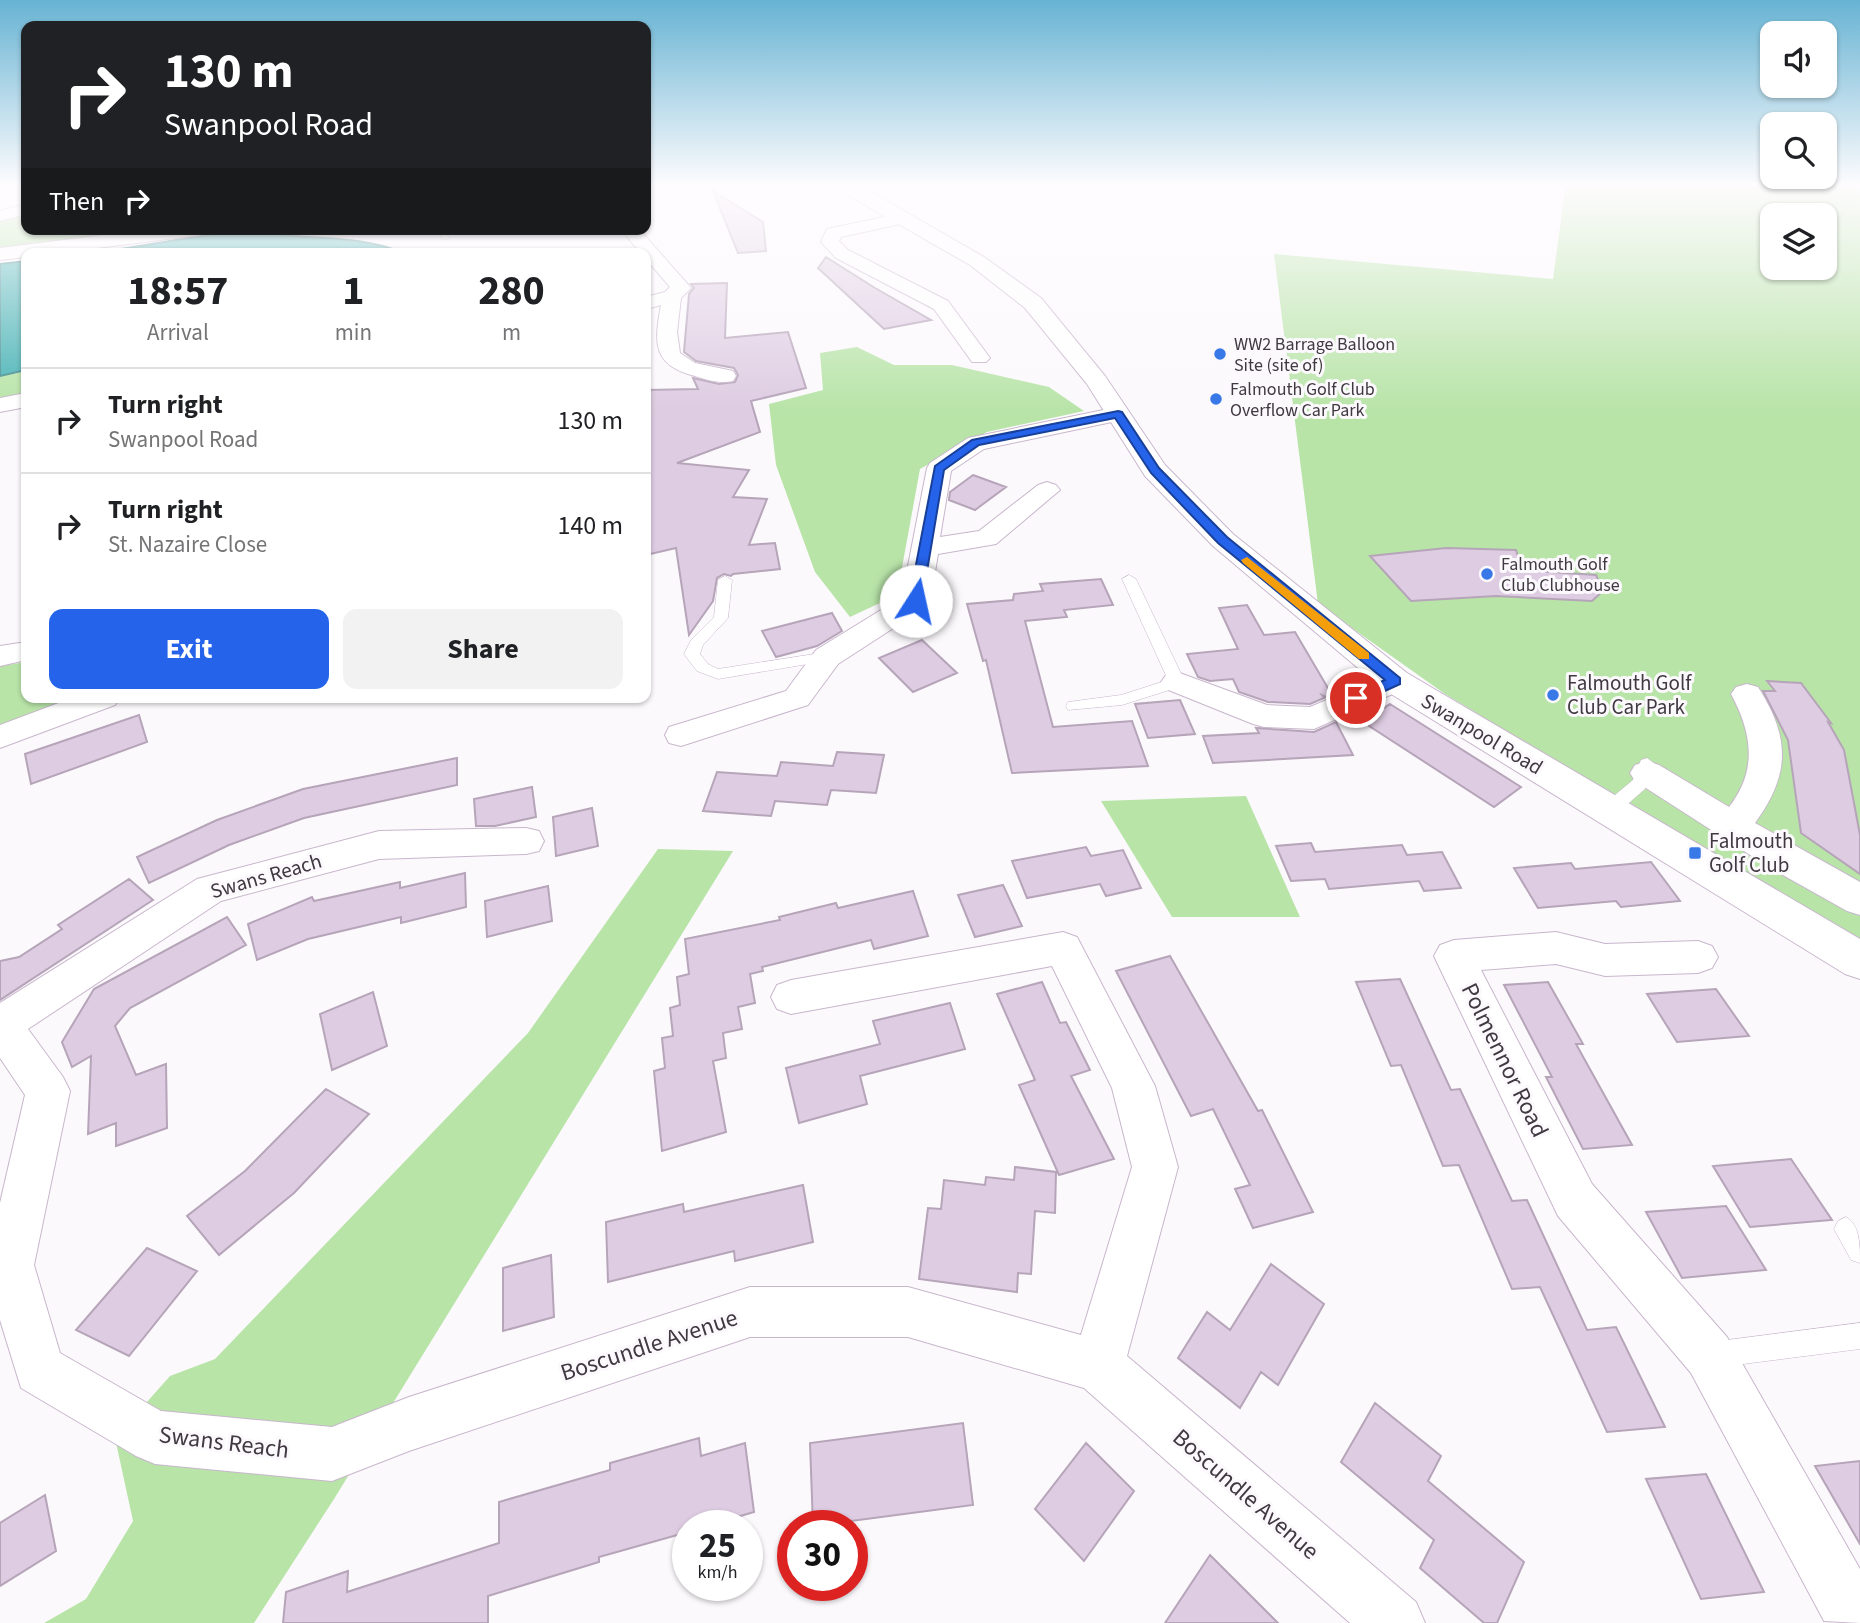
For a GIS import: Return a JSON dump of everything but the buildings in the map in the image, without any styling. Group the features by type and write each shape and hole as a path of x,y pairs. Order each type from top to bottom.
{"street":[{"path":"651,302 672,296 681,288 655,259"},
{"path":"851,259 941,305 979,358"},
{"name":"Swanpool Road","path":"973,259 1033,303 1097,381 1155,470 1223,540 1395,681 1860,961"},
{"path":"672,296 664,343 676,362 692,371 725,376"},
{"path":"0,405 21,401"},
{"path":"681,735 797,698 827,657 916,601 939,468 976,443 1118,414"},
{"path":"925,548 987,538 1047,490"},
{"path":"0,656 21,652"},
{"path":"1177,682 1264,716 1314,718 1395,681"},
{"path":"1733,827 1753,803 1767,773 1766,740 1759,712 1747,694"},
{"path":"0,737 91,703"},
{"path":"1647,768 1733,827 1860,900"},
{"name":"Swans Reach","path":"332,1454 155,1437 39,1370 10,1265 48,1091 0,1024 210,888 379,845 526,841"},
{"path":"791,997 1063,948 1133,1086 1155,1167 1098,1366"},
{"name":"Polmennor Road","path":"1698,957 1605,960 1556,948 1454,956 1575,1200 1709,1355 1845,1600 1860,1618"},
{"name":"Boscundle Avenue","path":"332,1454 409,1424 750,1312 908,1312 1098,1366 1395,1623"}],"lane":[{"path":"1074,705 1122,700 1177,682 1129,579"},
{"path":"725,580 721,618 696,643 692,654 696,663 705,671 718,674 827,657"},
{"path":"1609,810 1625,800 1647,768"},
{"path":"1846,1229 1860,1251"},
{"path":"1709,1355 1860,1336"}],"green space":[{"name":"Falmouth Golf Club","path":"1275,259 1327,259 1553,279 1556,259 1760,259 1760,280 1837,280 1837,259 1860,259 1860,939 1766,888 1445,694 1318,604"},
{"path":"857,347 894,365 952,365 1049,387 1084,411 987,432 920,469 897,595 850,617 815,572 776,465 769,404 823,390 820,353"},
{"path":"21,371 21,401 0,405 0,376"},
{"path":"21,663 21,703 65,703 0,725 0,666"},
{"path":"1246,796 1300,917 1172,917 1101,801"},
{"path":"658,849 733,851 334,1499 254,1623 44,1623 86,1599 133,1521 115,1438 170,1376 215,1359 528,1033"}],"water":[{"path":"21,262 21,371 0,376 0,264"}],"slow traffic":[{"path":"1247,560 1364,656"}],"place":[{"name":"WW2 Barrage Balloon Site (site of)","path":"1220,354"},
{"name":"Falmouth Golf Club Overflow Car Park","path":"1216,399"},
{"name":"Falmouth Golf Club Clubhouse","path":"1487,574"},
{"name":"Falmouth Golf Club Car Park","path":"1553,695"},
{"name":"Falmouth Golf Club","path":"1695,853"}],"route":[{"path":"916,601 939,468 976,443 1118,414 1155,470 1223,540 1395,681 1356,698"}]}
